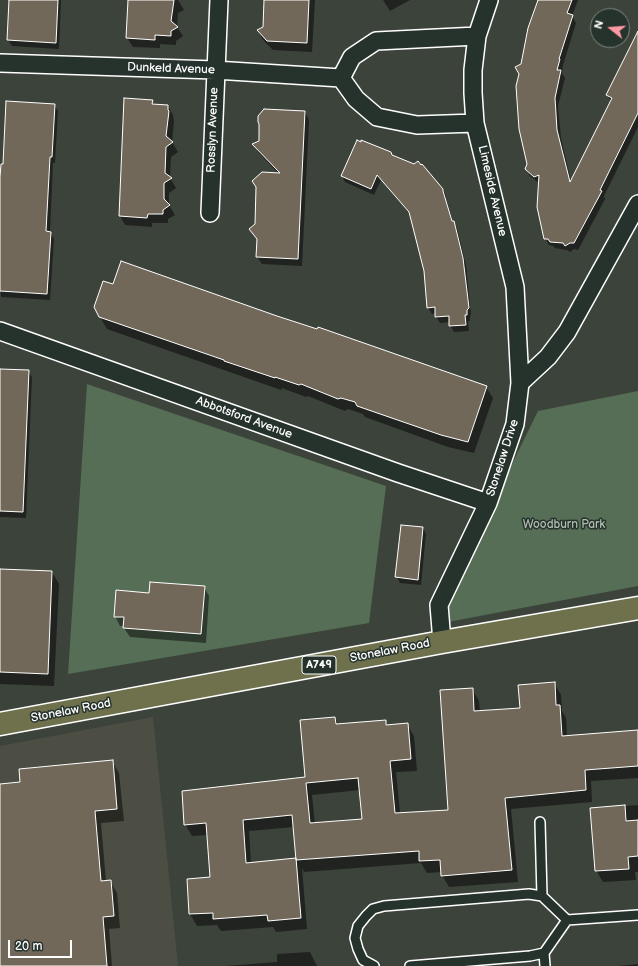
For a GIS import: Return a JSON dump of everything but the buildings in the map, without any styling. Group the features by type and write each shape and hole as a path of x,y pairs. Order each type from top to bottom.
{"main road":[{"name":"Stonelaw Road","path":"0,724 442,642 638,608"}],"street":[{"name":"Rosslyn Avenue","path":"210,213 219,0"},
{"name":"Limeside Avenue","path":"489,0 477,36 473,70 475,123 515,287 520,383"},
{"path":"475,123 416,125 376,117 356,99 341,78 352,57 376,41 477,36"},
{"name":"Dunkeld Avenue","path":"0,63 215,70 341,78"},
{"path":"520,383 548,357 567,332 638,204"},
{"name":"Abbotsford Avenue","path":"0,331 390,471 488,503"},
{"name":"Stonelaw Drive","path":"442,642 439,606 488,503 515,424 520,383"}],"lane":[{"path":"540,822 542,896"},
{"path":"374,966 363,960 355,938 358,926 373,909 384,906 529,894 542,896 567,920 638,915"},
{"path":"545,966 544,953 567,920"},
{"path":"410,966 530,956 544,953"}],"shaded area":[{"path":"153,717 178,966 0,966 0,746"}],"green space":[{"path":"87,384 386,486 369,623 68,674"},
{"name":"Woodburn Park","path":"638,391 638,586 448,622 443,605 538,411"}]}
